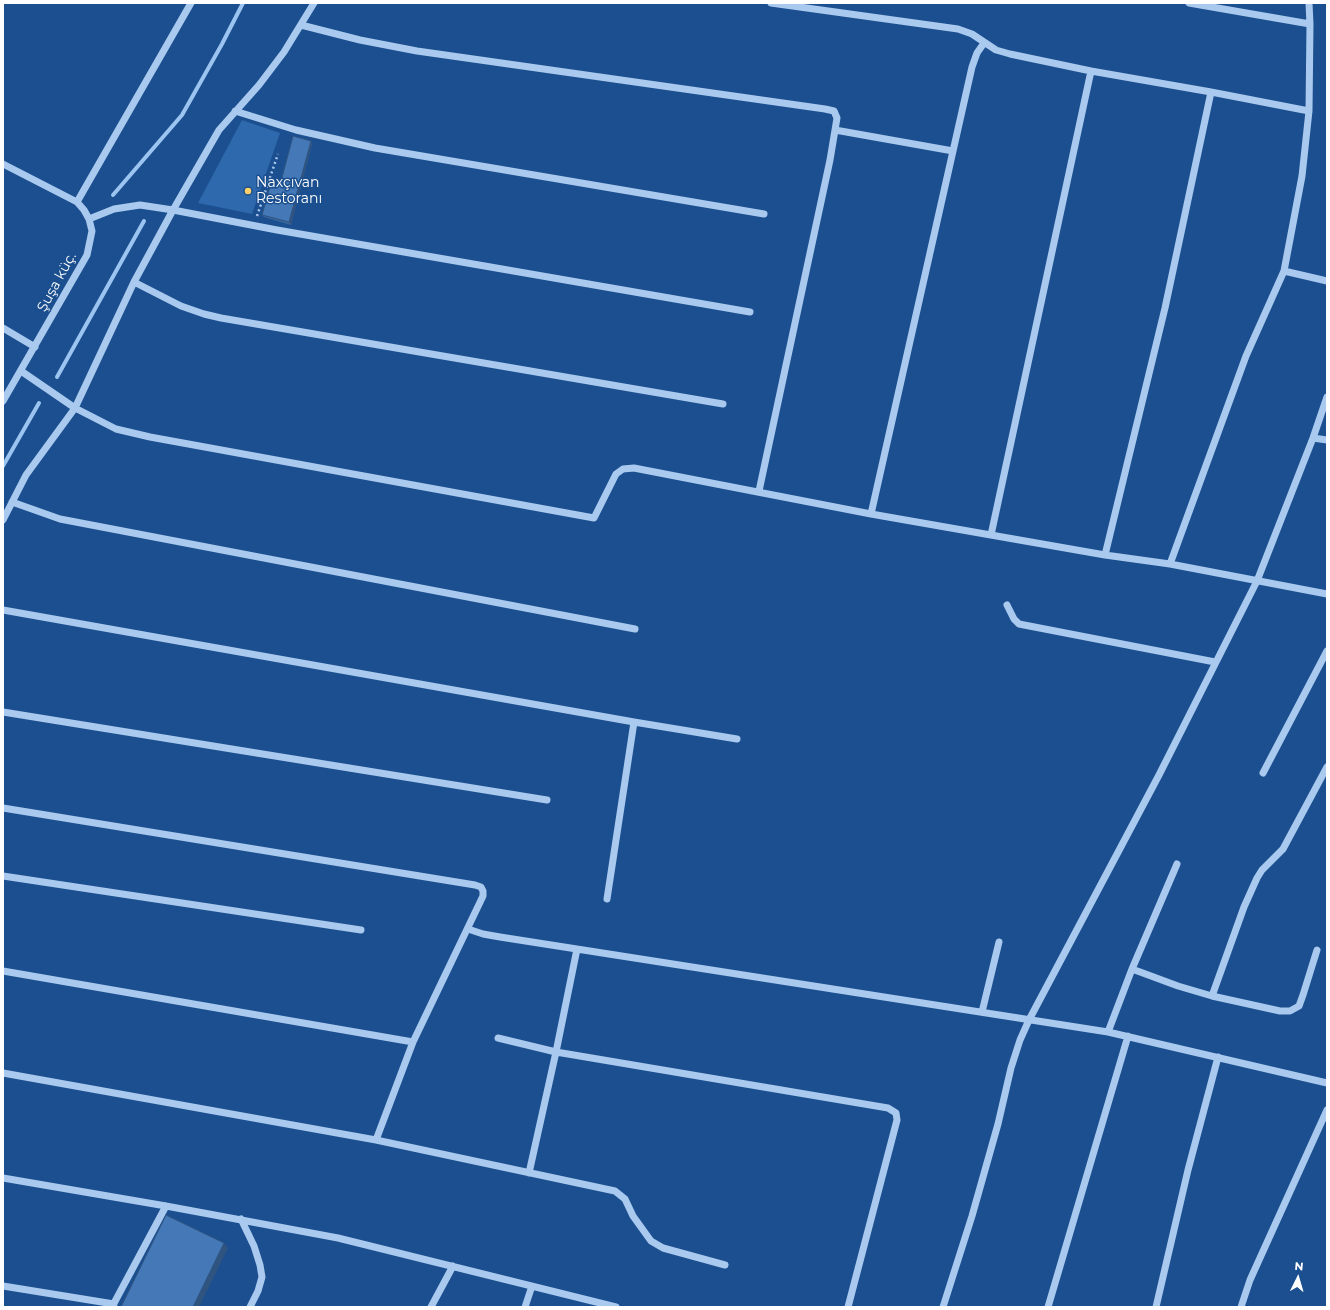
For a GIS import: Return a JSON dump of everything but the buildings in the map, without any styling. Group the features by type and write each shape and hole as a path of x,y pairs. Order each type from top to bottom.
{"street":[{"path":"76,202 191,3"},
{"path":"3,520 26,475 74,408 134,282 219,130 259,85 284,52 314,3"},
{"path":"771,3 958,29 972,34 996,50 1010,54 1091,71 1309,111"},
{"path":"1189,3 1310,24"},
{"path":"1170,564 1246,356 1284,271 1302,176 1309,111 1309,3"},
{"path":"301,25 360,40 417,51 834,111 837,118 828,168 759,491"},
{"path":"871,514 972,67 977,53 984,43"},
{"path":"991,535 1091,71"},
{"path":"1105,555 1165,308 1211,92"},
{"path":"235,111 296,130 375,148 764,214"},
{"path":"835,130 954,151"},
{"path":"3,164 76,202 84,210 89,219 114,209 140,205 750,312"},
{"name":"Şuşa küç.","path":"3,401 87,255 92,231 89,219"},
{"path":"1284,271 1327,281"},
{"path":"134,282 181,306 221,318 723,404"},
{"path":"3,328 36,346"},
{"path":"21,371 74,408 116,429 150,437 594,518 616,474 623,469 634,468 759,491 871,514 1105,555 1170,564 1327,594"},
{"path":"942,1307 972,1216 998,1124 1011,1068 1020,1040 1257,581 1313,438 1327,397"},
{"path":"1313,438 1327,440"},
{"path":"12,502 60,519 635,629"},
{"path":"1007,605 1014,619 1020,624 1216,662"},
{"path":"3,610 737,739"},
{"path":"1263,773 1327,651"},
{"path":"3,712 548,800"},
{"path":"606,899 634,722"},
{"path":"1212,996 1244,907 1257,878 1262,870 1283,849 1327,767"},
{"path":"3,808 481,887 483,896 413,1042 376,1140"},
{"path":"1108,1032 1132,969 1177,864"},
{"path":"3,876 361,930"},
{"path":"468,929 489,935 1108,1032 1327,1083"},
{"path":"982,1012 999,942"},
{"path":"529,1173 577,949"},
{"path":"1132,969 1178,986 1212,996 1280,1011 1290,1011 1299,1006 1317,950"},
{"path":"3,971 413,1042"},
{"path":"1048,1307 1128,1036"},
{"path":"498,1038 556,1052 888,1108 896,1113 897,1120 848,1307"},
{"path":"1156,1307 1188,1170 1218,1057"},
{"path":"3,1073 376,1140 615,1191 625,1199 633,1216 651,1241 663,1248 725,1266"},
{"path":"1241,1307 1250,1280 1327,1110"},
{"path":"3,1178 241,1219 338,1238 616,1307"},
{"path":"3,1286 113,1305 166,1206"},
{"path":"241,1219 254,1246 262,1277 258,1291 250,1307"},
{"path":"431,1307 453,1266"},
{"path":"526,1307 532,1286"}],"path":[{"path":"253,225 278,154"}],"shaded area":[{"path":"242,120 280,133 252,214 198,203"}],"waterway":[{"path":"113,195 182,115 243,3"},
{"path":"57,377 144,221"},
{"path":"3,466 39,403"}],"place":[{"name":"Naxçıvan Restoranı","path":"248,191"}]}
